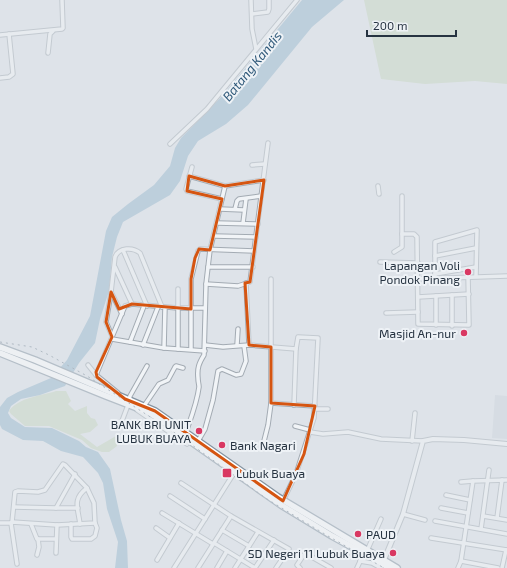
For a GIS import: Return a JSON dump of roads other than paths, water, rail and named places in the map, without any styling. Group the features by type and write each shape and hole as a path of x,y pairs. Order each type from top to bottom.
{"highway":[{"path":"0,347 16,352 54,372"},
{"path":"0,353 54,372 128,402 150,413 199,443"},
{"path":"128,402 144,406 155,411 186,432 234,473 281,505 332,536 398,568"},
{"path":"207,450 283,501 390,568"}],"street":[{"path":"0,35 61,30 63,28 62,0"},
{"path":"251,0 253,35 256,49"},
{"path":"252,14 268,12 270,9 269,0"},
{"path":"170,144 207,108 297,0"},
{"path":"48,53 50,34 53,31"},
{"path":"0,78 9,77 13,74 9,34"},
{"path":"206,284 238,286 250,282 268,143"},
{"path":"252,166 266,164"},
{"path":"192,167 186,189 187,191 222,199"},
{"path":"189,176 225,186 264,180"},
{"path":"186,432 192,416 199,386 198,367 200,359 204,355 205,351 205,308 208,266 210,250 225,186"},
{"path":"378,186 379,194"},
{"path":"235,209 238,200 262,196"},
{"path":"394,252 402,247 402,196"},
{"path":"243,224 246,199"},
{"path":"220,210 244,210"},
{"path":"217,222 258,224"},
{"path":"435,276 435,244 437,241 477,230 476,276"},
{"path":"402,234 414,234 418,236 418,324 469,326 468,276"},
{"path":"214,236 256,237"},
{"path":"435,256 476,248"},
{"path":"112,338 106,322 116,254 123,250 131,249 140,253 162,307 164,348"},
{"path":"191,349 191,278 197,252 199,249 254,251"},
{"path":"123,250 146,306 130,342"},
{"path":"380,262 418,263"},
{"path":"208,266 253,267"},
{"path":"418,279 476,266"},
{"path":"115,267 132,304"},
{"path":"435,276 507,276"},
{"path":"264,441 271,403 271,279"},
{"path":"246,283 249,345"},
{"path":"178,289 178,349"},
{"path":"111,292 122,314"},
{"path":"418,297 469,294"},
{"path":"452,295 452,326"},
{"path":"436,296 436,325"},
{"path":"96,375 126,305 132,304 192,309 205,308"},
{"path":"143,345 162,307"},
{"path":"386,313 418,312"},
{"path":"237,345 238,329"},
{"path":"283,501 296,474 310,431 315,407 318,338 298,337 296,348 294,405"},
{"path":"112,338 164,348 205,351"},
{"path":"205,345 223,347 249,345 296,348"},
{"path":"199,443 212,406 218,371 222,369 236,375 241,374 246,361 244,346"},
{"path":"88,365 96,375 128,402 187,444"},
{"path":"122,421 128,402 147,366"},
{"path":"144,406 159,384 168,380 176,366 183,368"},
{"path":"271,403 328,409"},
{"path":"412,441 415,414"},
{"path":"295,426 323,434 348,432 377,438 412,441 433,439 507,444"},
{"path":"384,560 403,514 423,441"},
{"path":"17,564 12,523 15,492 38,492 45,490 63,464 86,488 94,503 96,528 95,536 91,539 72,539 71,524"},
{"path":"481,529 489,470"},
{"path":"174,568 234,473"},
{"path":"56,506 74,474"},
{"path":"497,518 502,480"},
{"path":"461,482 507,480"},
{"path":"458,568 461,561 472,481"},
{"path":"181,483 231,516 289,548 276,568"},
{"path":"80,524 76,500 86,488"},
{"path":"446,495 470,500"},
{"path":"170,496 205,519"},
{"path":"14,507 49,508 56,506 78,508"},
{"path":"441,508 468,513"},
{"path":"162,513 254,568 274,540"},
{"path":"403,514 425,520"},
{"path":"198,568 231,516"},
{"path":"483,516 507,520"},
{"path":"357,568 381,519"},
{"path":"435,521 507,534"},
{"path":"0,523 57,525 95,523"},
{"path":"157,560 179,523"},
{"path":"31,524 38,539 39,547 37,555"},
{"path":"56,553 57,525"},
{"path":"156,528 170,538"},
{"path":"222,530 249,546"},
{"path":"235,568 258,532"},
{"path":"431,538 507,550 502,568"},
{"path":"38,539 56,539"},
{"path":"217,568 227,551"},
{"path":"300,568 297,565 305,553 331,568"},
{"path":"360,561 372,563 381,568"},
{"path":"461,561 498,568"}],"water":[{"name":"Batang Kandis","path":"302,0 344,0 312,27 248,105 226,124 198,141 188,156 180,181 170,195 123,222 117,237 112,257 109,291 100,319 95,343 79,363 65,386 40,395 21,399 11,406 8,413 11,418 25,427 52,428 79,441 86,447 98,452 110,469 127,541 128,568 115,568 118,542 107,509 103,483 98,473 83,457 61,451 43,441 23,440 2,429 0,425 0,407 7,398 51,378 67,360 90,316 106,231 112,217 154,185 170,166 175,148 181,138 224,94"}],"railway":[{"path":"0,342 32,347 87,376 178,435 267,499 384,568"}],"place":[{"name":"Lapangan Voli Pondok Pinang","path":"468,272"},
{"name":"Masjid An-nur","path":"464,333"},
{"name":"BANK BRI UNIT LUBUK BUAYA","path":"199,431"},
{"name":"Bank Nagari","path":"222,445"},
{"name":"Lubuk Buaya","path":"227,473"},
{"name":"PAUD","path":"358,534"},
{"name":"SD Negeri 11 Lubuk Buaya","path":"393,553"}]}
